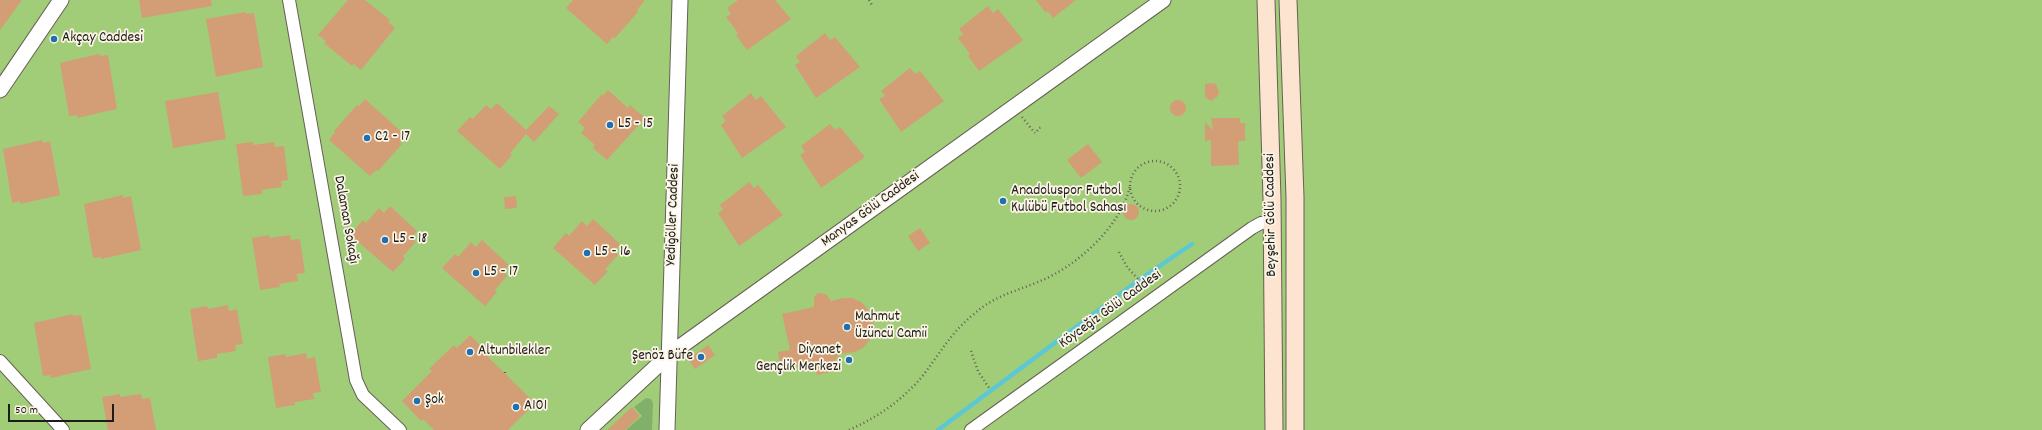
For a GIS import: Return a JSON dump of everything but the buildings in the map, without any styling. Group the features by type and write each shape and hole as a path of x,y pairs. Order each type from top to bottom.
{"main road":[{"name":"Beyşehir Gölü Caddesi","path":"1266,0 1272,199 1274,430"},
{"path":"1288,0 1294,197 1295,430"},
{"path":"1272,199 1294,197"},
{"path":"1272,239 1294,239"}],"street":[{"path":"0,90 61,0"},
{"name":"Dalaman Sokağı","path":"289,0 356,380 364,395 400,430"},
{"name":"Yedigöller Caddesi","path":"667,430 680,0"},
{"name":"Manyas Gölü Caddesi","path":"588,430 670,354 1163,0"},
{"name":"Köyceğiz Gölü Caddesi","path":"971,430 1252,228 1261,224 1272,222"},
{"path":"0,361 63,430"}],"path":[{"path":"869,0 872,5"},
{"path":"1022,117 1036,132 1039,128 1043,127"},
{"path":"849,430 877,416 898,400 920,379 951,335 975,313 1004,294 1039,282 1056,273 1086,252 1108,228 1127,197 1131,178 1142,164 1150,160 1167,162 1174,168 1181,183 1180,191 1175,202 1165,209 1157,211 1149,210 1136,202 1132,195 1130,186"},
{"path":"1119,252 1127,267 1138,279"},
{"path":"971,351 978,371 989,388"}],"green space":[{"path":"0,0 2042,0 2042,430 0,430"},
{"path":"646,398 651,399 653,403 652,430 626,430 642,416 634,407"}],"waterway":[{"path":"938,430 1139,280 1192,244"}],"place":[{"name":"Akçay Caddesi","path":"54,39"},
{"name":"L5 - 15","path":"610,125"},
{"name":"C2 - 17","path":"367,138"},
{"name":"Anadoluspor Futbol Kulübü Futbol Sahası","path":"1003,201"},
{"name":"L5 - 18","path":"385,240"},
{"name":"L5 - 16","path":"587,253"},
{"name":"L5 - 17","path":"476,273"},
{"name":"Mahmut Üzüncü Camii","path":"847,327"},
{"name":"Altunbilekler","path":"470,352"},
{"name":"Şenöz Büfe","path":"701,357"},
{"name":"Diyanet Gençlik Merkezi","path":"849,360"},
{"name":"Şok","path":"417,401"},
{"name":"A101","path":"516,407"}]}
